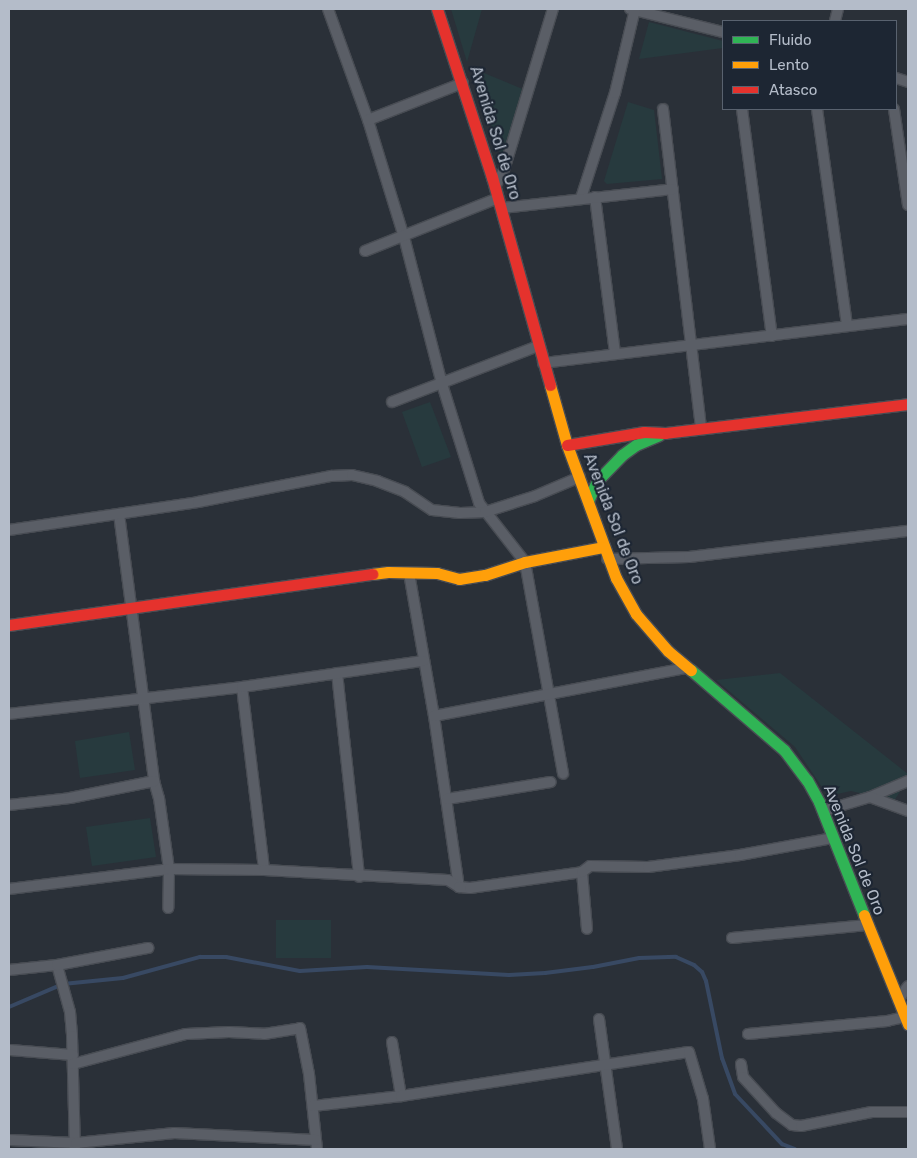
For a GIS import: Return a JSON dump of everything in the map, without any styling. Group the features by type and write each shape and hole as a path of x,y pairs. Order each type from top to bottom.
{"main road":[{"name":"Avenida Sol de Oro","path":"437,9 463,83 498,198 567,445 580,477 607,559 623,594 636,614 668,651 784,750 807,780 823,811 867,925 907,1020"},
{"path":"567,445 644,432 665,433 908,404"},
{"path":"588,501 597,481 622,455 649,439 665,433"},
{"path":"9,625 388,572 437,573 458,579 485,575 525,562 604,547"}],"street":[{"path":"328,9 368,120 404,237 442,384 479,503 525,562 563,774"},
{"path":"498,198 504,170 553,9"},
{"path":"630,9 722,32"},
{"path":"581,198 616,93 635,9"},
{"path":"368,120 463,83"},
{"path":"664,109 700,428"},
{"path":"742,110 772,336"},
{"path":"817,110 847,326"},
{"path":"894,110 908,205"},
{"path":"364,251 404,237 498,198 581,198 673,189"},
{"path":"595,197 615,353"},
{"path":"543,363 908,319"},
{"path":"392,402 538,346"},
{"path":"9,530 198,502 323,477 352,476 376,481 405,492 432,510 460,513 485,512 535,496 580,477"},
{"path":"119,514 133,609 154,781 159,798 169,870 168,908"},
{"path":"607,559 689,558 908,531"},
{"path":"409,572 434,716 459,887"},
{"path":"9,714 242,687 423,661"},
{"path":"434,716 686,668"},
{"path":"337,673 359,876"},
{"path":"242,687 264,870"},
{"path":"9,804 70,798 154,781"},
{"path":"823,811 870,797 908,781"},
{"path":"447,799 551,782"},
{"path":"870,797 908,811"},
{"path":"9,889 169,870 264,870 448,880 459,887 470,888 582,872 590,866 648,867 740,855 833,838"},
{"path":"582,872 587,929"},
{"path":"732,938 867,925"},
{"path":"9,970 57,965 148,948"},
{"path":"57,965 70,1012 76,1146"},
{"path":"898,1000 908,986"},
{"path":"599,1019 617,1149"},
{"path":"748,1034 907,1020"},
{"path":"9,1140 76,1146 174,1133 316,1145 314,1106 300,1028 264,1034 229,1032 186,1034 73,1059 10,1050"},
{"path":"392,1042 401,1096"},
{"path":"314,1106 401,1096 689,1052 703,1099 710,1149"},
{"path":"741,1064 744,1077 776,1113 792,1125 801,1126 872,1112 908,1112"}],"green space":[{"path":"451,9 482,9 467,62"},
{"path":"649,22 722,41 722,48 639,59"},
{"path":"484,73 525,90 502,160 477,80"},
{"path":"628,102 654,110 662,179 607,184 604,181"},
{"path":"430,402 451,457 422,467 402,412"},
{"path":"780,673 908,774 908,779 894,801 851,791 828,796 795,747 716,680"},
{"path":"129,732 135,770 80,778 75,741"},
{"path":"150,818 156,857 92,866 86,827"},
{"path":"276,920 331,920 331,958 276,958"}],"waterway":[{"path":"9,1007 63,984 123,978 200,957 226,957 300,971 367,967 509,975 593,967 639,958 676,957 694,965 702,972 706,981 722,1058 735,1094 782,1144 795,1149"}],"traffic: fast":[{"path":"588,501 597,481 622,455 636,445 659,435"},
{"path":"691,670 784,750 807,780 819,802 864,915"}],"traffic: slow":[{"path":"550,385 567,445 616,578 636,614 668,651 691,670"},
{"path":"372,574 388,572 437,573 459,579 485,575 525,562 603,547"},
{"path":"864,915 908,1024"}],"traffic: jam":[{"path":"437,9 492,177 550,385"},
{"path":"567,445 644,432 665,433 908,404"},
{"path":"9,625 372,574"}]}
